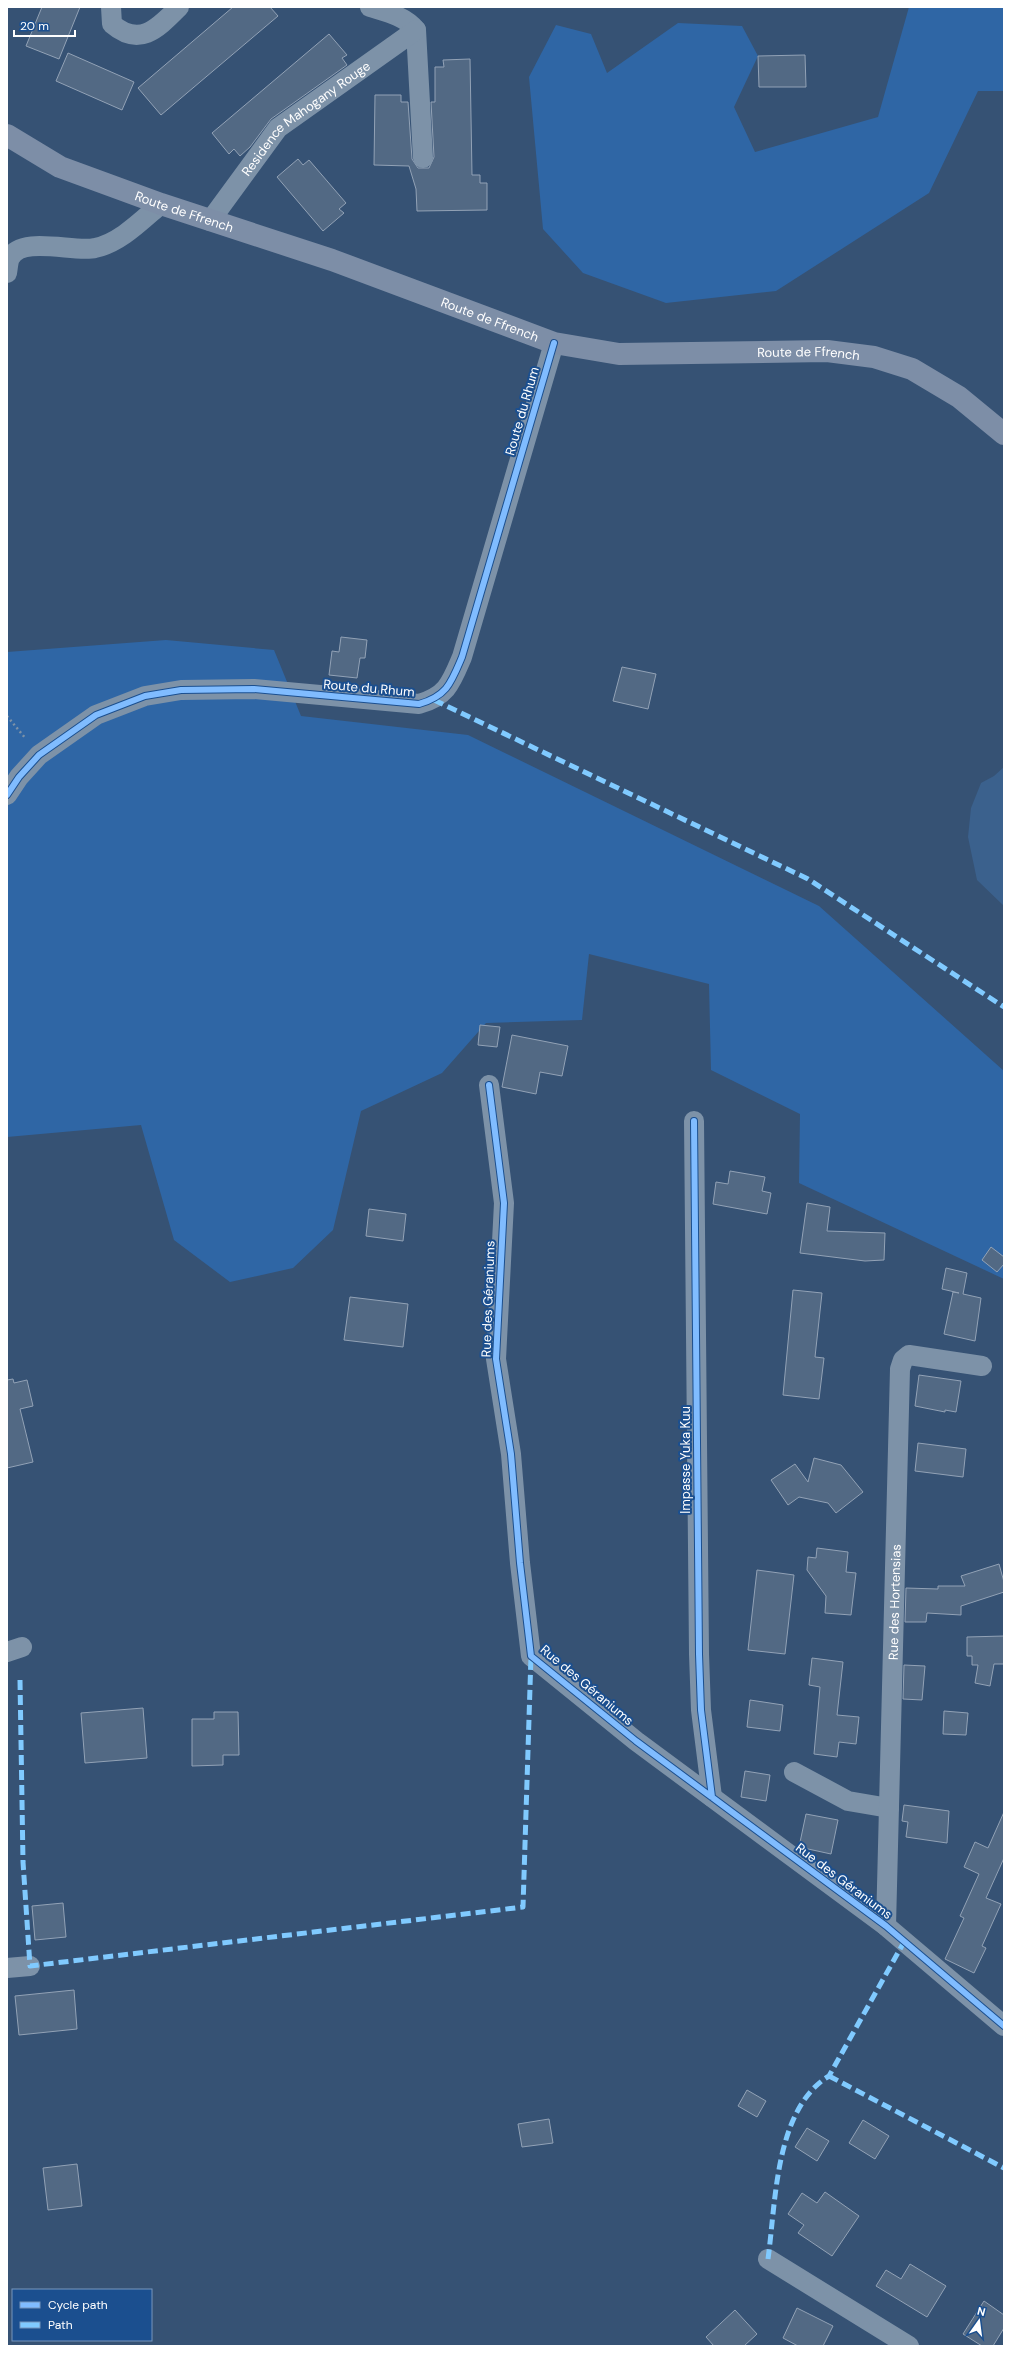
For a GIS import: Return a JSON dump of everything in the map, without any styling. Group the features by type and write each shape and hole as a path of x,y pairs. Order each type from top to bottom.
{"main road":[{"name":"Route de Ffrench","path":"7,135 60,167 210,221 332,260 554,343 619,354 827,352 874,357 912,370 959,397 1004,434"}],"street":[{"path":"111,7 112,24 121,32 143,35 157,30 179,7"},
{"path":"370,7 392,14 406,21 416,30 423,158"},
{"name":"Residence Mahogany Rouge","path":"210,221 278,128 416,30"},
{"path":"7,273 11,257 18,249 34,246 94,249 110,243 161,204"},
{"name":"Route du Rhum","path":"7,795 18,777 39,755 96,715 145,696 181,690 254,689 419,704 434,700 451,685 462,657 554,343"},
{"name":"Rue des Géraniums","path":"489,1085 504,1203 496,1360 511,1454 520,1563 531,1656 636,1741 886,1926 1004,2026"},
{"name":"Impasse Yuka Kuu","path":"694,1121 699,1654 701,1710 712,1797"},
{"name":"Rue des Hortensias","path":"886,1926 900,1369 903,1360 909,1355 982,1366"},
{"path":"794,1772 848,1801 889,1808"},
{"path":"7,1968 30,1966"},
{"path":"768,2259 909,2346"}],"path":[{"path":"7,716 39,755"}],"shaded area":[{"path":"909,7 1004,7 1004,91 978,91 929,193 776,291 666,303 583,273 543,229 529,77 556,25 591,34 607,73 678,23 742,26 758,56 734,107 755,152 878,117"},
{"path":"166,640 274,650 301,716 468,735 819,906 1004,1071 1004,1279 799,1183 800,1114 711,1070 709,984 589,954 582,1020 486,1023 442,1073 361,1111 333,1230 293,1268 230,1282 174,1240 141,1125 7,1137 7,652"},
{"path":"1004,767 1004,906 977,880 968,837 971,808 981,783 994,776"}],"building":[{"path":"42,7 80,7 59,59 26,46"},
{"path":"233,7 270,7 278,16 161,115 138,88"},
{"path":"329,34 347,55 342,58 347,65 271,119 250,147 240,156 234,149 229,154 212,133"},
{"path":"68,53 134,82 122,110 56,81"},
{"path":"805,55 806,87 759,87 758,56"},
{"path":"470,59 472,175 480,175 480,183 487,183 487,210 417,211 416,189 409,166 374,165 375,95 401,95 401,102 408,102 412,159 418,168 429,168 434,157 431,102 435,102 435,67 444,67 443,60"},
{"path":"298,159 303,165 309,160 346,203 339,209 344,213 323,231 277,177"},
{"path":"341,637 367,640 365,658 360,658 357,678 329,675 332,651 339,652"},
{"path":"622,667 656,674 648,709 613,701"},
{"path":"480,1025 500,1027 497,1047 478,1045"},
{"path":"512,1035 568,1046 562,1076 540,1072 536,1094 502,1087"},
{"path":"730,1171 765,1177 762,1191 771,1193 767,1214 713,1204 716,1182 728,1184"},
{"path":"807,1203 830,1207 827,1231 885,1233 884,1260 865,1261 800,1253"},
{"path":"369,1209 406,1214 403,1241 366,1236"},
{"path":"991,1247 1004,1257 1004,1264 997,1272 982,1260"},
{"path":"946,1268 967,1273 963,1294 981,1298 975,1341 944,1334 953,1292 959,1293 942,1289"},
{"path":"793,1290 822,1293 815,1357 824,1358 819,1399 783,1395"},
{"path":"350,1297 408,1304 403,1347 344,1340"},
{"path":"919,1375 961,1381 956,1412 945,1410 945,1412 915,1406"},
{"path":"13,1379 14,1383 27,1380 33,1406 20,1409 33,1462 7,1468 7,1380"},
{"path":"918,1443 966,1449 963,1477 915,1471"},
{"path":"814,1458 841,1465 863,1492 836,1513 828,1503 799,1497 788,1505 771,1480 795,1464 808,1482"},
{"path":"817,1548 848,1552 846,1572 856,1573 851,1615 825,1613 826,1596 807,1570 808,1557 816,1558"},
{"path":"999,1564 1004,1582 1004,1592 961,1606 961,1615 927,1613 926,1622 905,1622 906,1588 938,1589 938,1586 965,1586 961,1576"},
{"path":"757,1570 794,1575 785,1654 748,1650"},
{"path":"1004,1636 1004,1664 994,1664 990,1686 975,1683 978,1665 972,1665 972,1656 967,1656 967,1637"},
{"path":"812,1658 843,1662 837,1715 859,1717 856,1744 839,1742 837,1757 814,1754 820,1687 809,1685"},
{"path":"904,1665 925,1666 922,1700 903,1699"},
{"path":"750,1700 783,1705 780,1731 747,1727"},
{"path":"143,1708 147,1758 85,1763 81,1713"},
{"path":"944,1711 968,1713 966,1735 943,1734"},
{"path":"214,1712 238,1712 239,1755 223,1755 223,1765 192,1766 192,1719 214,1719"},
{"path":"745,1771 770,1775 766,1801 741,1797"},
{"path":"904,1805 949,1811 947,1843 906,1837 908,1822 902,1821"},
{"path":"1004,1812 1004,1858 986,1898 1001,1904 982,1946 986,1948 974,1973 945,1959 964,1918 960,1916 979,1874 964,1867 975,1842 988,1848"},
{"path":"806,1814 838,1820 831,1854 799,1847"},
{"path":"63,1903 66,1937 35,1940 32,1906"},
{"path":"74,1990 77,2029 19,2035 15,1996"},
{"path":"747,2090 766,2101 757,2117 738,2106"},
{"path":"549,2119 553,2143 522,2147 518,2124"},
{"path":"863,2120 889,2136 875,2159 849,2143"},
{"path":"807,2128 829,2141 817,2161 795,2147"},
{"path":"77,2164 82,2206 48,2210 43,2168"},
{"path":"825,2192 859,2216 832,2256 798,2233 804,2225 788,2214 802,2193 817,2203"},
{"path":"910,2264 946,2286 927,2317 876,2286 886,2270 901,2279"},
{"path":"984,2301 1004,2315 1004,2328 993,2346 982,2346 963,2334"},
{"path":"797,2308 833,2326 823,2346 798,2346 783,2338"},
{"path":"735,2310 757,2334 744,2346 714,2346 706,2337"}],"marked path":[{"path":"434,700 808,879 1004,1007"},
{"path":"20,1680 23,1862 30,1966 523,1907 531,1656"},
{"path":"768,2259 781,2158 788,2133 798,2110 811,2091 829,2076 904,1942"},
{"path":"829,2076 1004,2168"}],"cycle path":[{"path":"7,795 19,777 39,755 96,715 145,696 181,690 254,689 419,704 436,697 451,681 462,657 554,343"},
{"path":"489,1085 504,1203 496,1359 511,1454 520,1563 531,1656 636,1741 886,1926 1004,2026"},
{"path":"694,1121 699,1654 701,1710 712,1797"}]}
